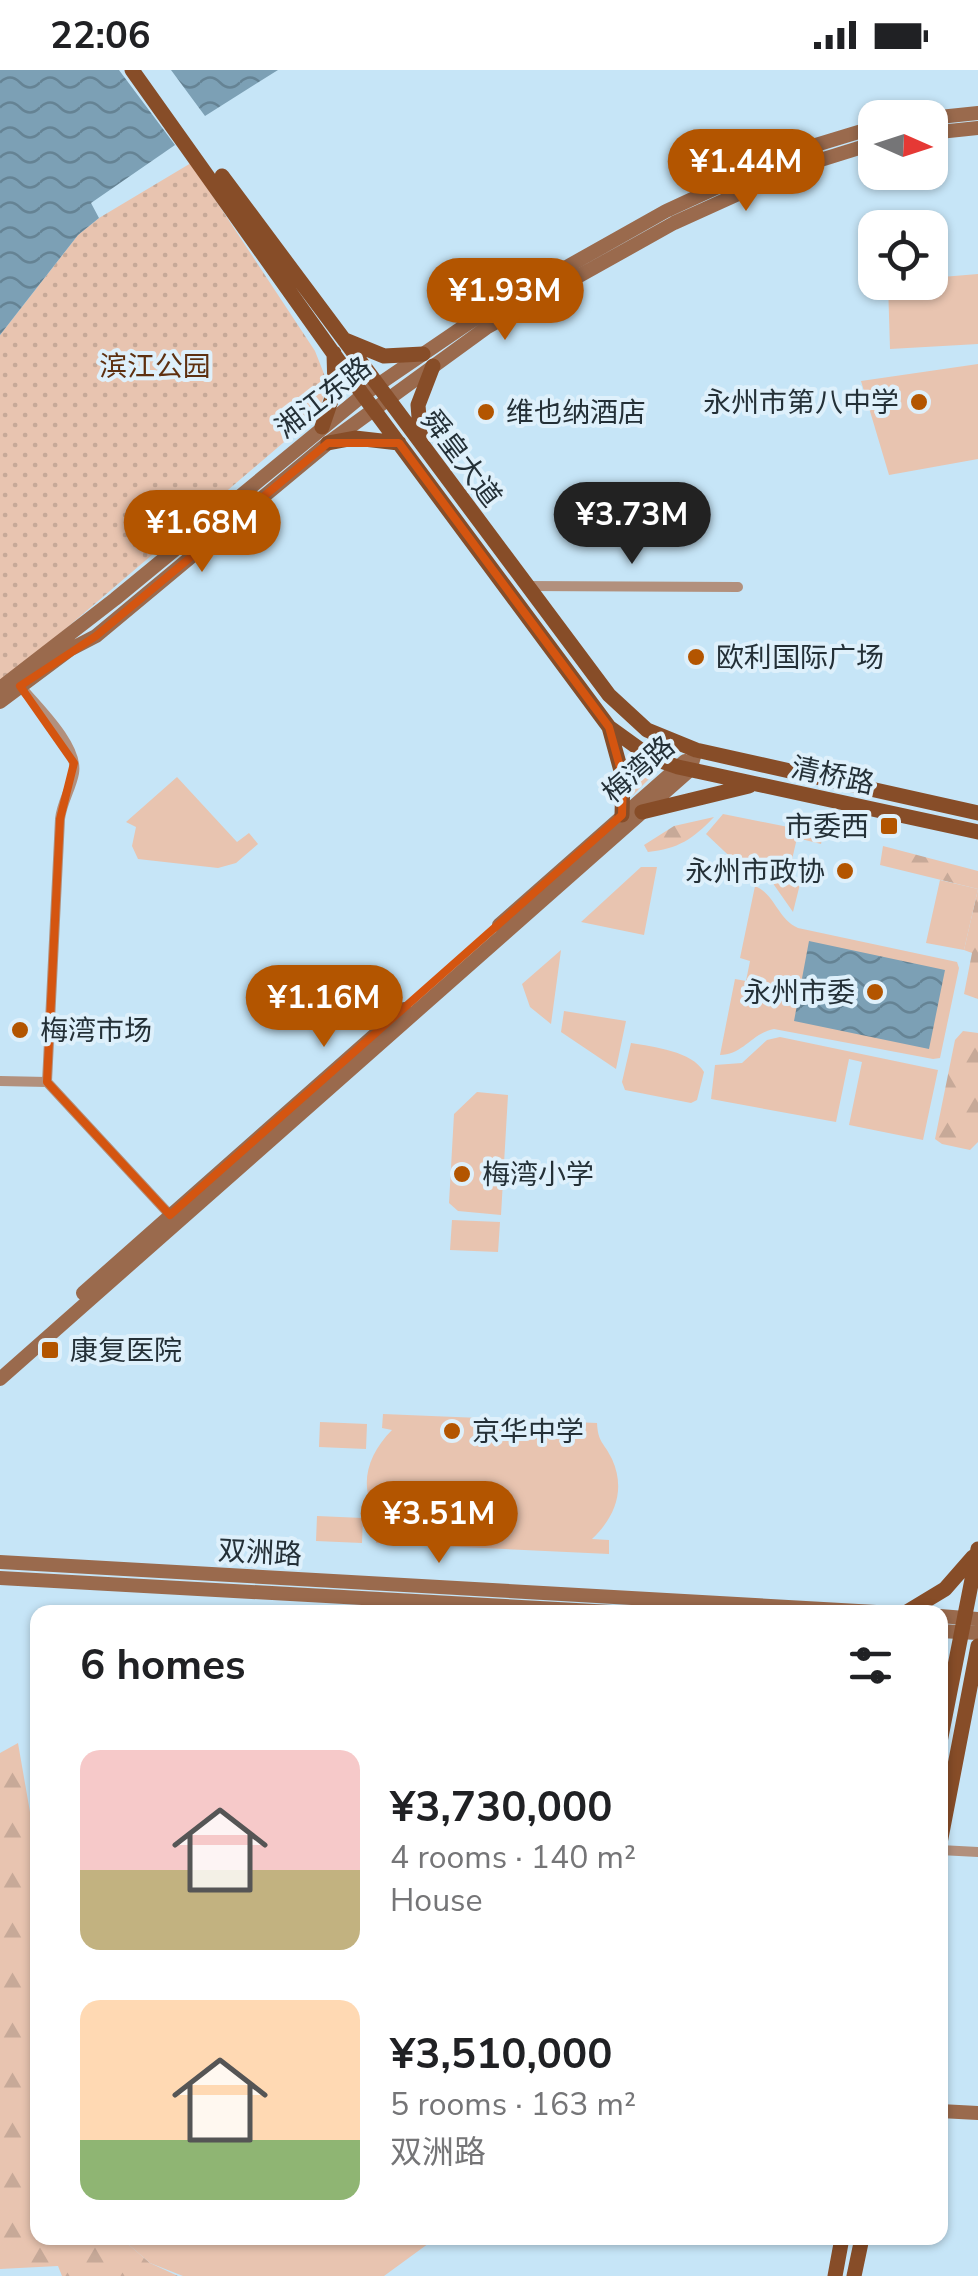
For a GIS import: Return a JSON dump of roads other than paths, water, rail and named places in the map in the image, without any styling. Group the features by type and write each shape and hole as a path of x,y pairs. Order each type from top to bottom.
{"main road":[{"path":"132,70 210,168"},
{"path":"145,70 210,168"},
{"path":"948,116 978,113"},
{"path":"948,132 978,128"},
{"name":"湘江东路","path":"428,360 476,318 666,212 796,151 858,132"},
{"name":"湘江东路","path":"0,688 325,435 428,360 674,223 798,167 858,148"},
{"name":"舜皇大道","path":"210,168 339,344 375,397 399,443 609,727 652,758 684,768"},
{"path":"399,443 325,435 339,344 384,356 428,360 418,405 422,446"},
{"name":"舜皇大道","path":"375,397 422,446 627,714 647,730 696,750"},
{"name":"湘江东路","path":"0,702 71,648 96,636 300,455"},
{"path":"609,727 632,813 758,784"},
{"name":"梅湾路","path":"0,1366 684,768 696,750"},
{"name":"清桥路","path":"696,750 978,813"},
{"name":"清桥路","path":"684,768 978,832"},
{"name":"梅湾路","path":"0,1379 632,813"},
{"path":"918,1605 945,1589 978,1549"},
{"path":"948,1701 971,1625 978,1549"},
{"name":"双洲路","path":"0,1562 729,1605"},
{"name":"双洲路","path":"0,1578 486,1605"},
{"path":"948,1804 978,1646"},
{"path":"968,1700 978,1685"},
{"path":"948,1721 963,1724"},
{"path":"948,2112 978,2114"},
{"path":"834,2276 841,2245"},
{"path":"854,2276 861,2245"}],"street":[{"path":"526,586 738,587"},
{"path":"20,686 67,744 74,763 60,819 47,1082 170,1216"},
{"path":"0,1082 47,1082"},
{"path":"948,1847 978,1852"}],"water":[{"path":"0,70 119,70 175,145 91,203 99,218 78,235 0,335"},
{"path":"171,70 278,70 205,116"},
{"path":"809,941 945,970 929,1049 794,1021"}],"place":[{"name":"永州市第八中学","path":"919,402"},
{"name":"维也纳酒店","path":"486,412"},
{"name":"欧利国际广场","path":"696,657"},
{"name":"市委西","path":"889,826"},
{"name":"永州市政协","path":"845,871"},
{"name":"永州市委","path":"875,992"},
{"name":"梅湾市场","path":"20,1030"},
{"name":"梅湾小学","path":"462,1174"},
{"name":"康复医院","path":"50,1350"},
{"name":"京华中学","path":"452,1431"}],"park label":[{"name":"滨江公园","path":"155,366"}]}
